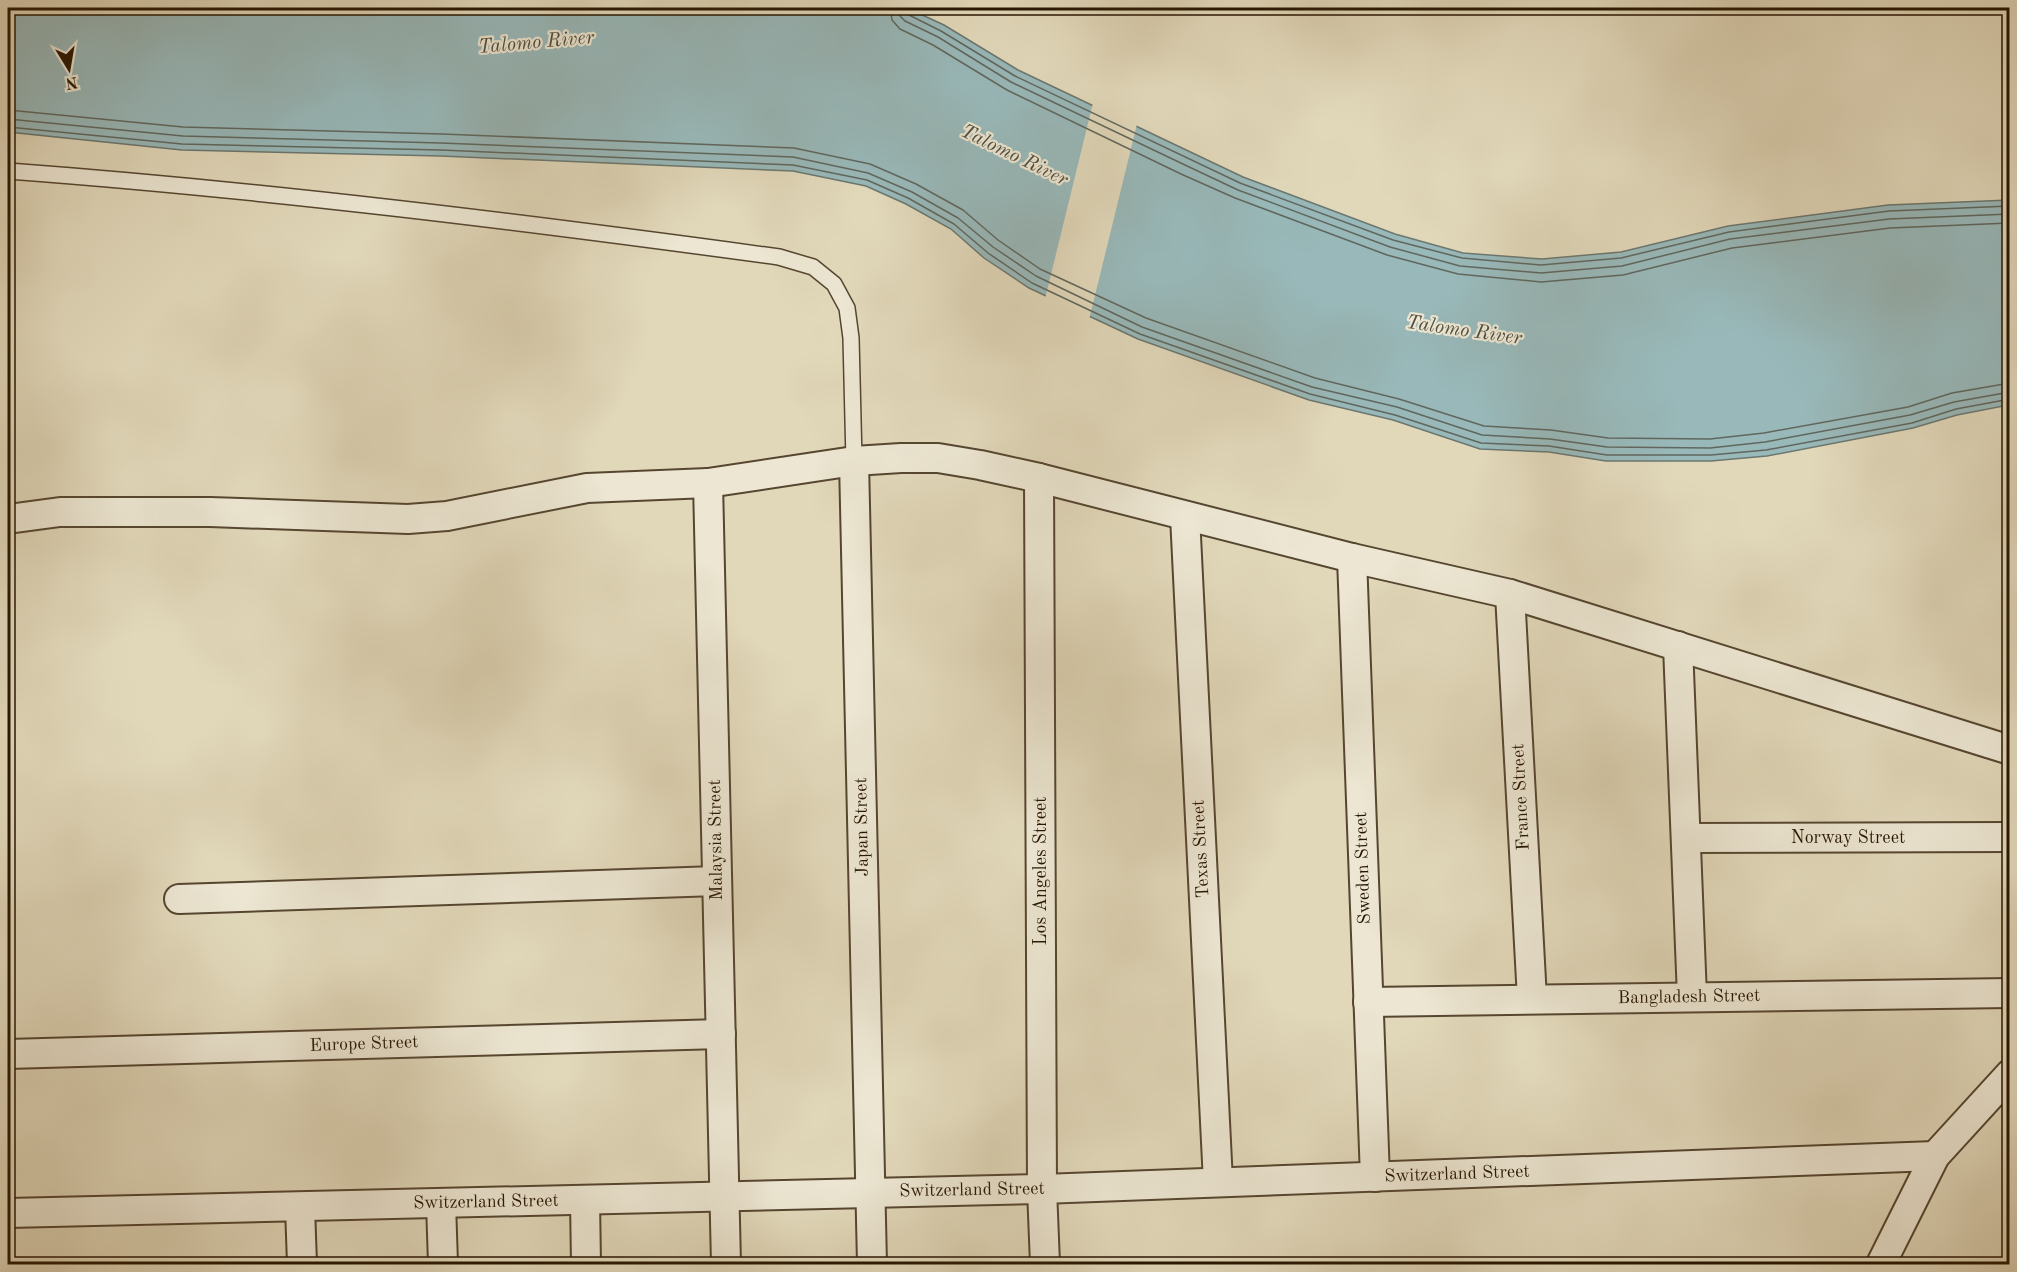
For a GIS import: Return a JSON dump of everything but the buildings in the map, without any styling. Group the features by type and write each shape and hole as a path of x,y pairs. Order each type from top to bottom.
{"street":[{"path":"8,519 60,512 210,512 408,519 447,516 587,488 708,483 854,461 938,458 1039,478 1352,558 1510,594 2010,750"},
{"name":"Japan Street","path":"854,461 872,1264"},
{"name":"Los Angeles Street","path":"1039,478 1042,1189 1045,1264"},
{"name":"Malaysia Street","path":"708,483 726,1264"},
{"name":"Texas Street","path":"1185,516 1218,1182"},
{"name":"Sweden Street","path":"1352,558 1375,1177"},
{"name":"France Street","path":"1510,594 1532,999"},
{"path":"1678,646 1692,997"},
{"name":"Norway Street","path":"1686,838 2010,837"},
{"path":"179,899 717,881"},
{"name":"Bangladesh Street","path":"1368,1002 2010,993"},
{"name":"Europe Street","path":"8,1054 721,1034"},
{"path":"1881,1264 1935,1156 2010,1074"},
{"name":"Switzerland Street","path":"8,1214 1042,1189 1935,1156"},
{"path":"585,1200 586,1264"},
{"path":"441,1203 443,1264"},
{"path":"300,1207 302,1264"}],"lane":[{"path":"8,171 145,181 477,219 778,256 813,267 834,284 847,308 851,338 854,461"}],"water":[{"name":"Talomo River","path":"8,8 907,8 944,25 1018,70 1243,177 1395,234 1463,253 1542,259 1621,252 1728,226 1888,205 2009,200 2009,405 1957,415 1913,428 1767,456 1711,461 1606,461 1549,452 1480,449 1393,420 1309,400 1138,339 1029,288 984,258 951,229 906,204 866,186 793,171 441,156 182,150 8,132"}],"pier":[{"path":"1093,103 1137,124 1089,320 1045,299"}]}
